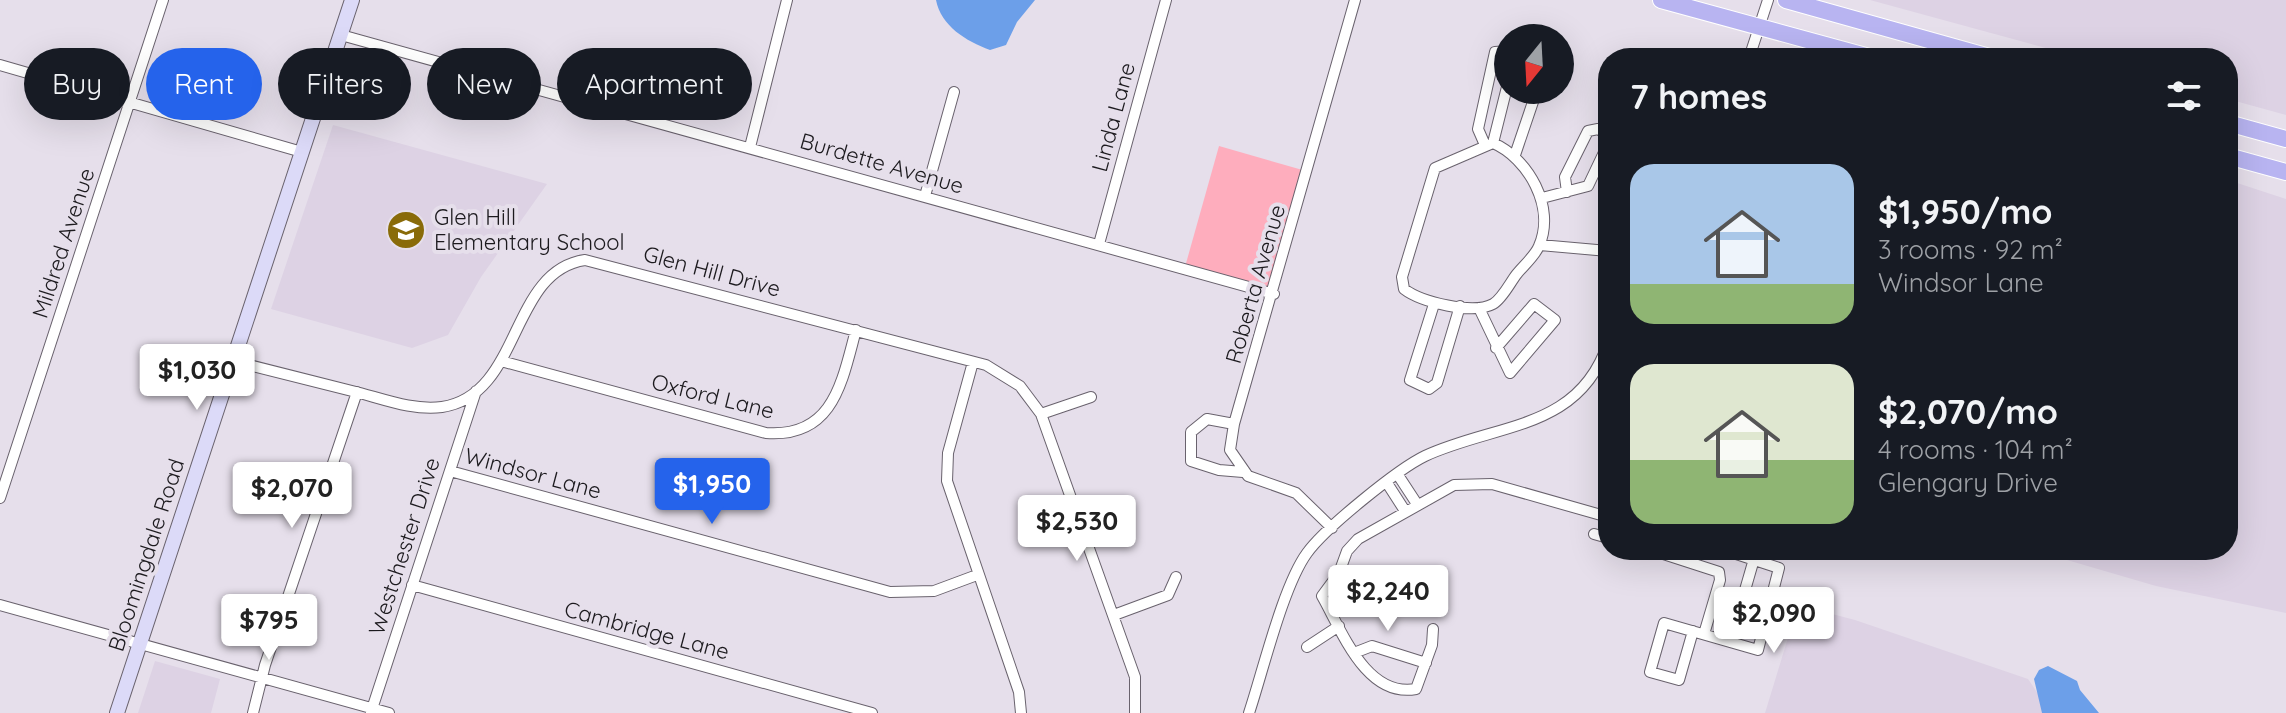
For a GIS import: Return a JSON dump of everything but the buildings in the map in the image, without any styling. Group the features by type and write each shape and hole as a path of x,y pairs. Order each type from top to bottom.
{"main road":[{"name":"Bloomingdale Road","path":"117,713 352,0"},
{"path":"1661,0 1836,48"},
{"path":"1786,0 1957,48"},
{"path":"2238,126 2286,139"},
{"path":"2238,159 2286,172"}],"street":[{"name":"Mildred Avenue","path":"130,103 163,0"},
{"path":"750,147 787,0"},
{"name":"Linda Lane","path":"1099,244 1166,0"},
{"name":"Roberta Avenue","path":"1243,472 1230,450 1234,424 1274,294 1355,0"},
{"path":"1752,48 1768,0"},
{"name":"Burdette Avenue","path":"341,35 1274,294"},
{"path":"1489,144 1438,165 1418,219 1402,277 1404,289 1434,304 1479,308 1494,304 1540,245 1542,198 1515,155 1489,144 1478,129 1494,57"},
{"path":"0,65 24,72"},
{"path":"925,196 954,92"},
{"path":"130,103 302,152"},
{"path":"1489,144 1501,104"},
{"path":"1515,155 1532,104"},
{"name":"Mildred Avenue","path":"0,498 124,120"},
{"path":"1567,192 1565,177 1588,131 1598,129"},
{"path":"1542,198 1588,186 1598,165"},
{"path":"1540,245 1598,250"},
{"name":"Glen Hill Drive","path":"233,361 403,405 441,407 476,391 501,361 549,276 562,264 585,260 973,362 1013,380 1041,414 1135,677 1135,713"},
{"path":"1434,304 1410,380 1429,389 1437,383 1460,306"},
{"path":"1479,308 1496,348 1510,373 1555,320 1534,304 1496,348"},
{"name":"Oxford Lane","path":"501,361 756,430 783,433 806,426 831,405 856,330"},
{"path":"973,362 948,453 947,481 1016,683 1021,713"},
{"path":"1249,713 1300,565 1332,528 1387,483 1439,450 1543,418 1556,410 1586,384 1598,362"},
{"name":"Westchester Drive","path":"371,710 476,391"},
{"path":"253,713 357,392"},
{"path":"1041,414 1091,397"},
{"path":"1234,424 1207,419 1191,432 1191,461 1219,470 1243,472 1253,479 1296,493 1332,528"},
{"name":"Windsor Lane","path":"450,471 890,592 934,591 977,575"},
{"path":"1398,475 1417,504"},
{"path":"1433,629 1418,687 1407,690 1373,678 1354,653 1322,596 1339,573 1351,546 1405,511 1454,485 1480,482 1598,514"},
{"path":"1387,483 1405,511"},
{"path":"1594,534 1598,535"},
{"path":"1682,560 1719,572 1720,580 1704,634"},
{"path":"1730,642 1754,560"},
{"path":"1693,631 1679,680 1650,672 1664,623 1704,634 1758,650 1779,568 1757,560"},
{"path":"1114,615 1168,595 1176,577"},
{"name":"Cambridge Lane","path":"412,585 872,713"},
{"path":"0,605 389,713"},
{"path":"1307,647 1339,626"},
{"path":"1354,653 1372,646 1426,663"}],"shaded area":[{"path":"1870,0 2286,0 2286,115 2238,102 2238,48 2045,48"},
{"name":"Glen Hill Elementary School","path":"333,125 547,184 481,277 448,335 412,348 271,309"},
{"path":"1219,146 1306,171 1272,291 1185,267"},
{"path":"2238,183 2286,199 2286,613 2156,586 2067,560 2238,560"},
{"path":"1798,605 1855,620 2028,679 2051,713 1765,713"},
{"path":"155,661 220,679 211,713 138,713"}],"water":[{"path":"936,0 1035,0 1017,22 1006,45 990,50 972,42 949,25"},
{"path":"2048,666 2077,681 2080,690 2099,713 2042,713 2034,679 2039,670"}],"place":[{"name":"Glen Hill Elementary School","path":"406,230"}]}
